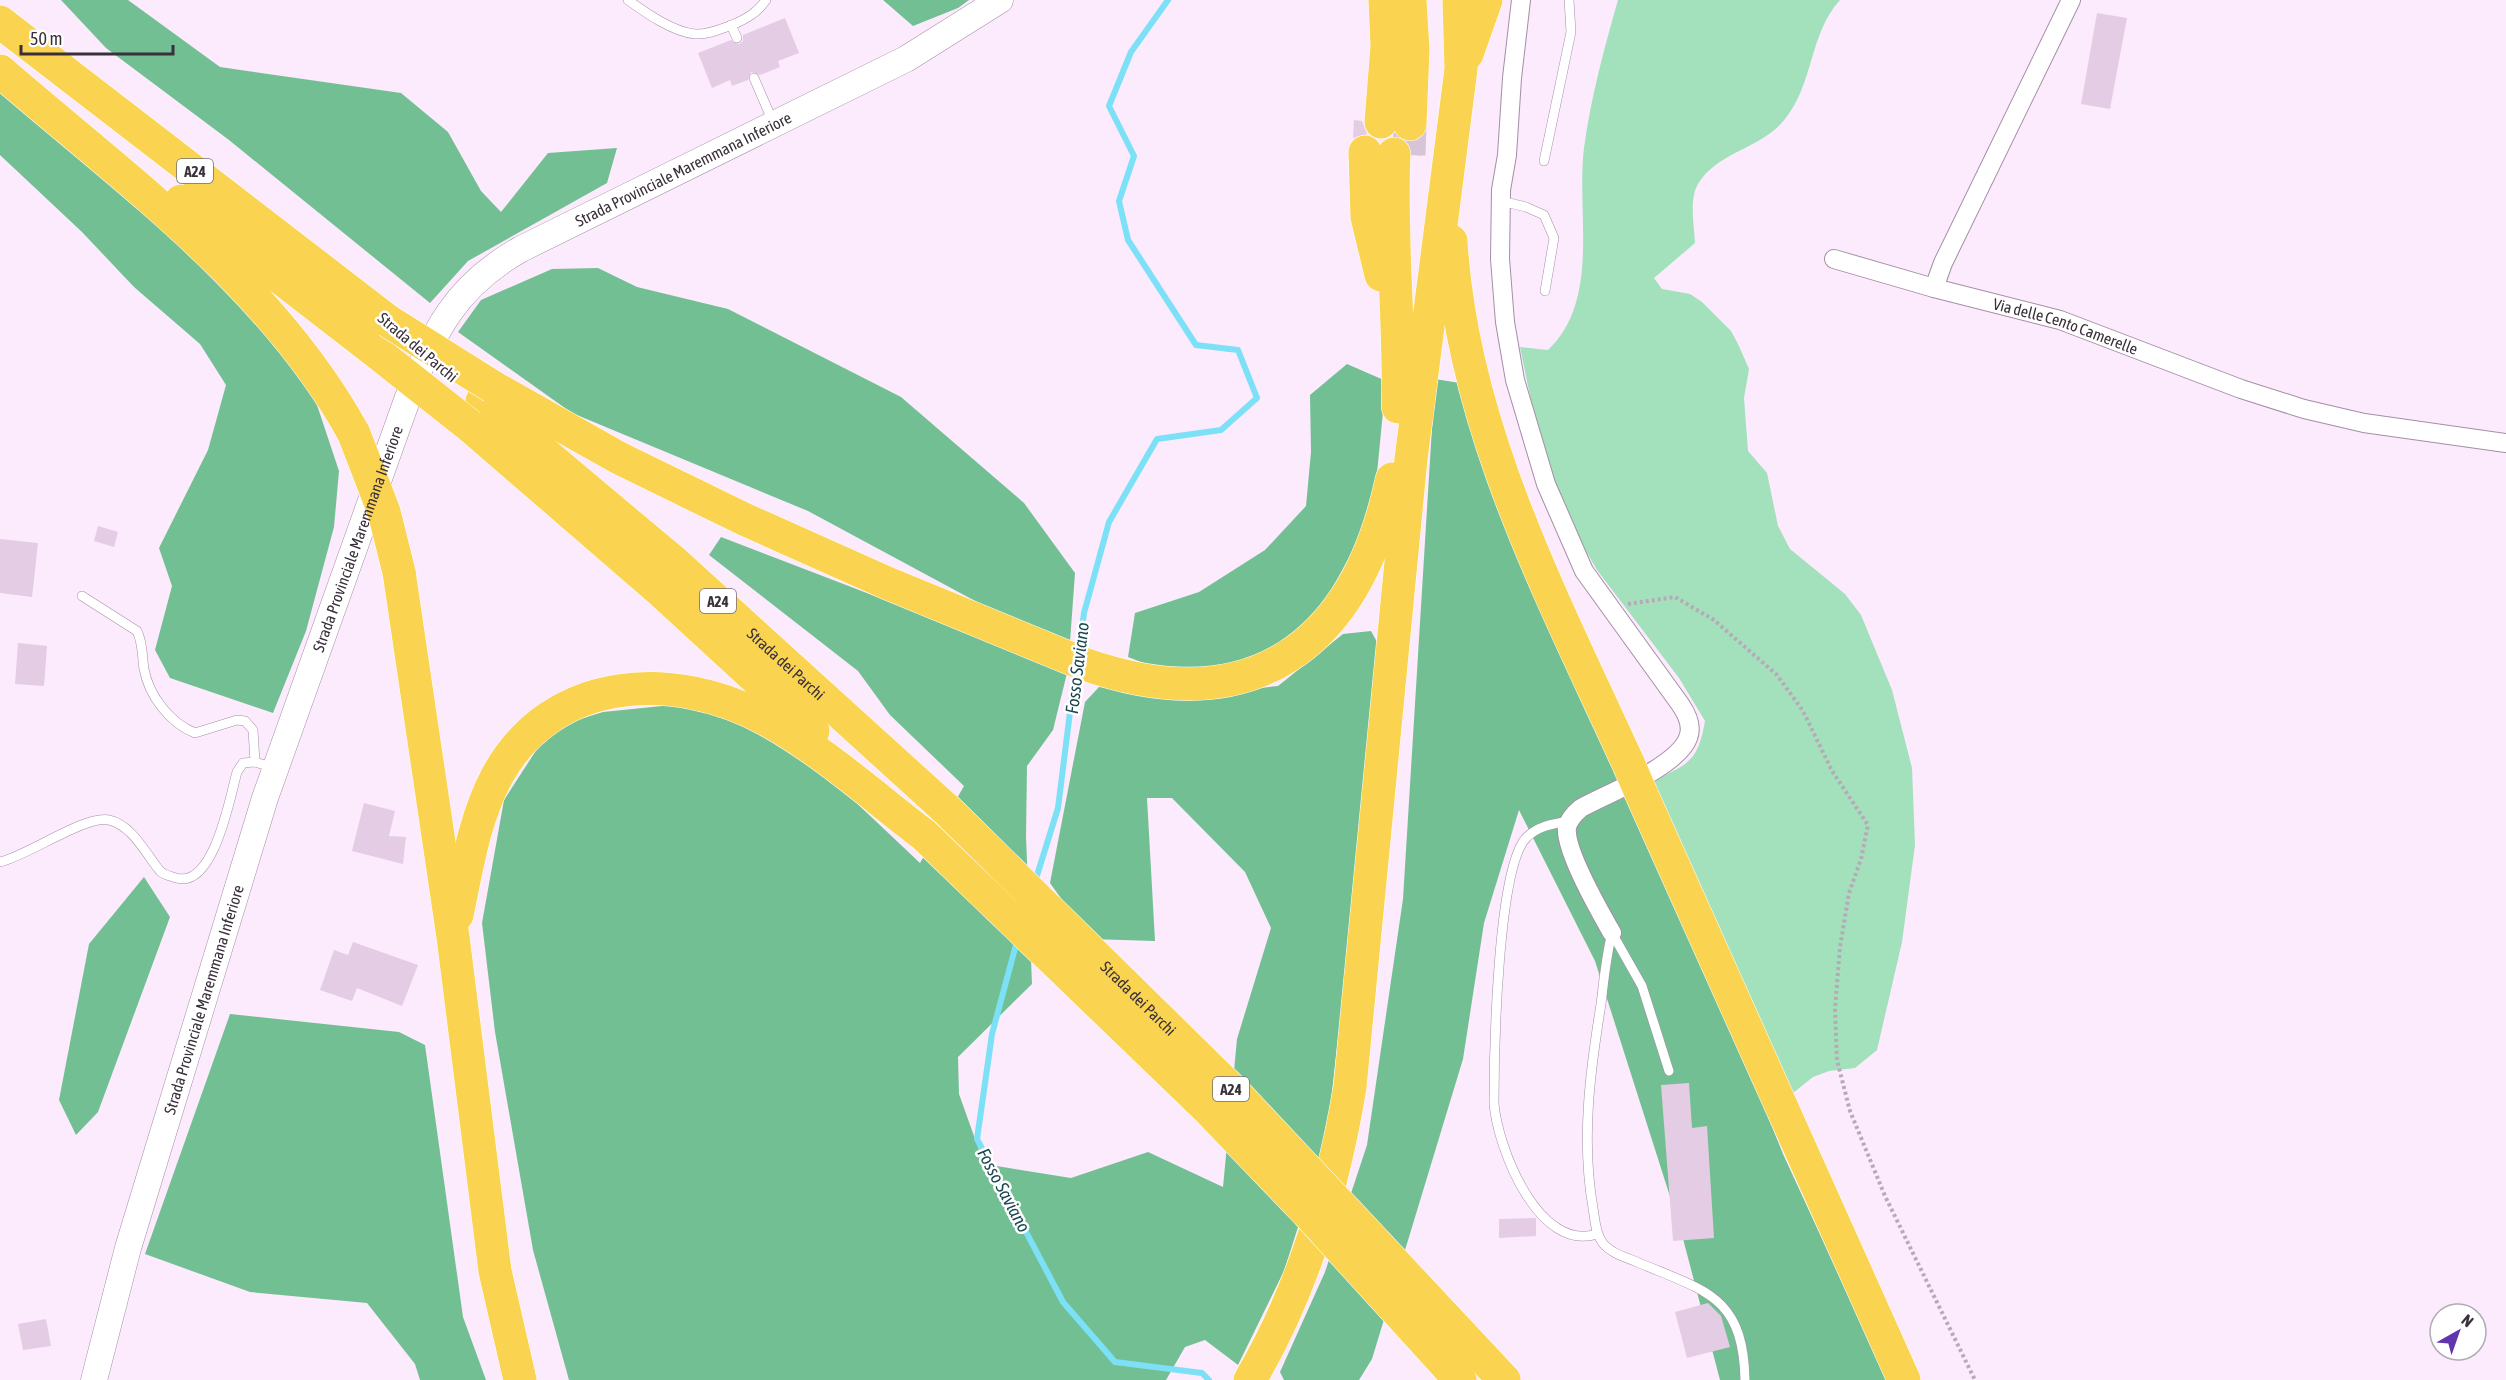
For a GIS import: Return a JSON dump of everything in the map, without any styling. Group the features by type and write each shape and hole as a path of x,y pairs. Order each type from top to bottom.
{"highway":[{"path":"1372,0 1388,138 1400,340 1411,459"},
{"path":"482,404 595,445 695,496 841,563 1098,669 1157,681 1216,681 1264,669 1303,646 1323,628 1346,601 1370,555 1392,479 1398,417 1400,340 1395,301 1385,0"},
{"path":"1388,138 1399,37 1396,0"},
{"path":"1400,340 1369,227 1364,179 1388,138 1413,49 1410,0"},
{"path":"1250,1380 1272,1341 1313,1241 1341,1137 1350,1087 1411,459 1449,144 1461,69 1459,0"},
{"path":"1461,69 1486,0"},
{"name":"Strada dei Parchi","path":"0,22 388,321 482,404 675,563 946,809 1250,1109 1504,1380"},
{"name":"Strada dei Parchi","path":"0,64 384,358 482,404 662,592 924,835 1247,1148 1460,1380"},
{"path":"0,71 192,237 245,287 308,360 354,434 384,512 399,572 453,937 495,1271 520,1380"},
{"path":"1449,144 1452,260 1463,331 1483,411 1521,521 1904,1380"},
{"path":"453,937 477,827 492,787 505,764 518,746 545,719 565,707 599,694 622,689 677,691 737,706 792,735 924,835"}],"main road":[{"name":"Strada Provinciale Maremmana Inferiore","path":"94,1380 128,1248 266,765 345,570 423,359 440,325 464,294 498,263 521,249 906,59 1000,0"}],"street":[{"path":"1521,0 1501,201 1500,259 1505,322 1515,380 1546,484 1584,571 1685,712 1690,732 1684,746 1675,756 1581,808 1570,820 1567,829 1571,848 1612,933"},
{"path":"1934,288 1943,263 2071,0"},
{"name":"Via delle Cento Camerelle","path":"1834,259 1934,288 2060,320 2241,389 2304,409 2364,423 2506,443"}],"lane":[{"path":"628,0 672,26 695,34 731,25 753,14 766,0"},
{"path":"1544,161 1571,32 1569,0"},
{"path":"731,25 737,38"},
{"path":"754,78 773,123"},
{"path":"1501,201 1526,207 1544,215 1554,238 1545,291"},
{"path":"0,862 16,858 92,820 108,820 120,824 135,838 162,874 182,879 188,877 203,866 214,851 237,772 243,763 266,765 253,730 246,720 237,720 195,733 183,728 172,718 150,689 144,670 141,639 137,632 82,596"},
{"path":"1570,820 1544,826 1526,838 1516,854 1501,933 1494,1104 1497,1132 1508,1159 1538,1210 1555,1228 1571,1236 1581,1238 1597,1234"},
{"path":"1612,933 1642,986 1670,1071"},
{"path":"1612,933 1592,1054 1587,1127 1589,1187 1597,1234 1612,1250 1701,1287 1716,1298 1737,1329 1742,1344 1745,1380"}],"path":[{"path":"1610,607 1675,597 1714,620 1777,675 1803,711 1832,771 1868,825 1861,859 1849,893 1840,947 1835,1009 1837,1060 1850,1111 1885,1196 1975,1380"}],"green space":[{"path":"61,0 128,0 220,67 401,93 448,132 481,191 501,212 548,153 617,148 607,183 468,261 430,303 229,140 106,48"},
{"path":"883,0 969,0 958,8 913,26"},
{"path":"1618,0 1840,0 1822,28 1801,90 1785,119 1765,137 1728,157 1707,173 1695,190 1693,212 1695,243 1654,278 1662,289 1690,294 1702,302 1731,331 1738,344 1749,369 1744,398 1748,451 1767,473 1778,526 1790,549 1845,594 1861,615 1892,690 1912,768 1915,845 1902,942 1877,1050 1855,1068 1829,1071 1813,1077 1793,1093 1653,781 1690,760 1699,745 1705,721 1679,678 1597,570 1574,530 1539,440 1520,347 1548,350 1564,330 1575,306 1581,281 1583,255 1584,148 1598,73"},
{"path":"0,93 93,163 221,280 312,390 339,471 334,527 306,631 273,713 170,678 155,650 172,586 159,548 208,450 226,385 200,344 134,287 82,232 0,155"},
{"path":"598,268 637,287 728,309 901,397 1024,503 1075,573 1068,669 1053,730 1027,766 1026,837 1032,984 958,1057 959,1094 984,1164 1071,1178 1148,1152 1223,1187 1237,1039 1271,928 1245,872 1172,798 1147,798 1155,941 1090,939 1050,883 1085,702 1099,687 1203,694 1278,686 1343,634 1371,631 1382,651 1327,1136 1284,1271 1238,1365 1205,1340 1185,1347 1166,1380 569,1380 533,1250 495,1032 482,923 504,800 537,749 561,725 603,712 682,704 778,735 847,794 920,863 964,786 890,715 858,671 709,555 721,537 992,641 1003,616 808,511 572,413 458,332 481,300 552,269"},
{"path":"1347,364 1386,381 1373,514 1316,618 1258,663 1162,670 1128,657 1135,613 1199,592 1265,550 1306,506 1311,452 1310,395"},
{"path":"1435,379 1466,384 1683,905 1783,1154 1887,1380 1720,1380 1681,1231 1595,961 1519,810 1484,923 1463,1059 1372,1359 1359,1380 1284,1380 1280,1372 1325,1272 1367,1145 1403,899"},
{"path":"144,877 170,917 98,1112 76,1135 59,1100 89,944"},
{"path":"230,1014 399,1032 425,1045 463,1317 486,1380 420,1380 415,1364 367,1303 250,1292 145,1254"}],"building":[{"path":"2097,13 2127,18 2110,109 2081,104"},
{"path":"785,18 799,53 778,61 780,67 760,75 751,72 748,80 732,86 730,80 712,88 698,53 731,40 739,44 743,41 743,35"},
{"path":"1354,120 1362,121 1367,134 1353,138"},
{"path":"1422,138 1421,156 1413,155 1408,142"},
{"path":"98,526 118,532 114,547 94,541"},
{"path":"0,539 38,543 32,597 0,593"},
{"path":"18,643 47,646 44,686 15,684"},
{"path":"364,803 395,811 389,836 406,837 403,864 352,851"},
{"path":"353,942 418,965 402,1006 357,988 352,1001 320,990 334,950 348,955"},
{"path":"1689,1083 1692,1128 1707,1126 1714,1238 1673,1241 1661,1085"},
{"path":"1536,1218 1536,1236 1499,1238 1499,1219"},
{"path":"1708,1303 1721,1316 1730,1347 1687,1358 1675,1312"},
{"path":"46,1319 51,1346 23,1350 18,1324"}],"waterway":[{"name":"Fosso Saviano","path":"1079,650 1084,613 1109,522 1157,439 1221,430 1257,398 1238,350 1196,345 1128,240 1119,201 1134,156 1109,106 1131,52 1168,0"},
{"name":"Fosso Saviano","path":"1035,882 1058,808 1075,672"},
{"name":"Fosso Saviano","path":"1017,941 992,1034 977,1139 1063,1302 1115,1362 1202,1373 1209,1380"}],"tunnel":[{"path":"1409,155 1410,124"}]}
